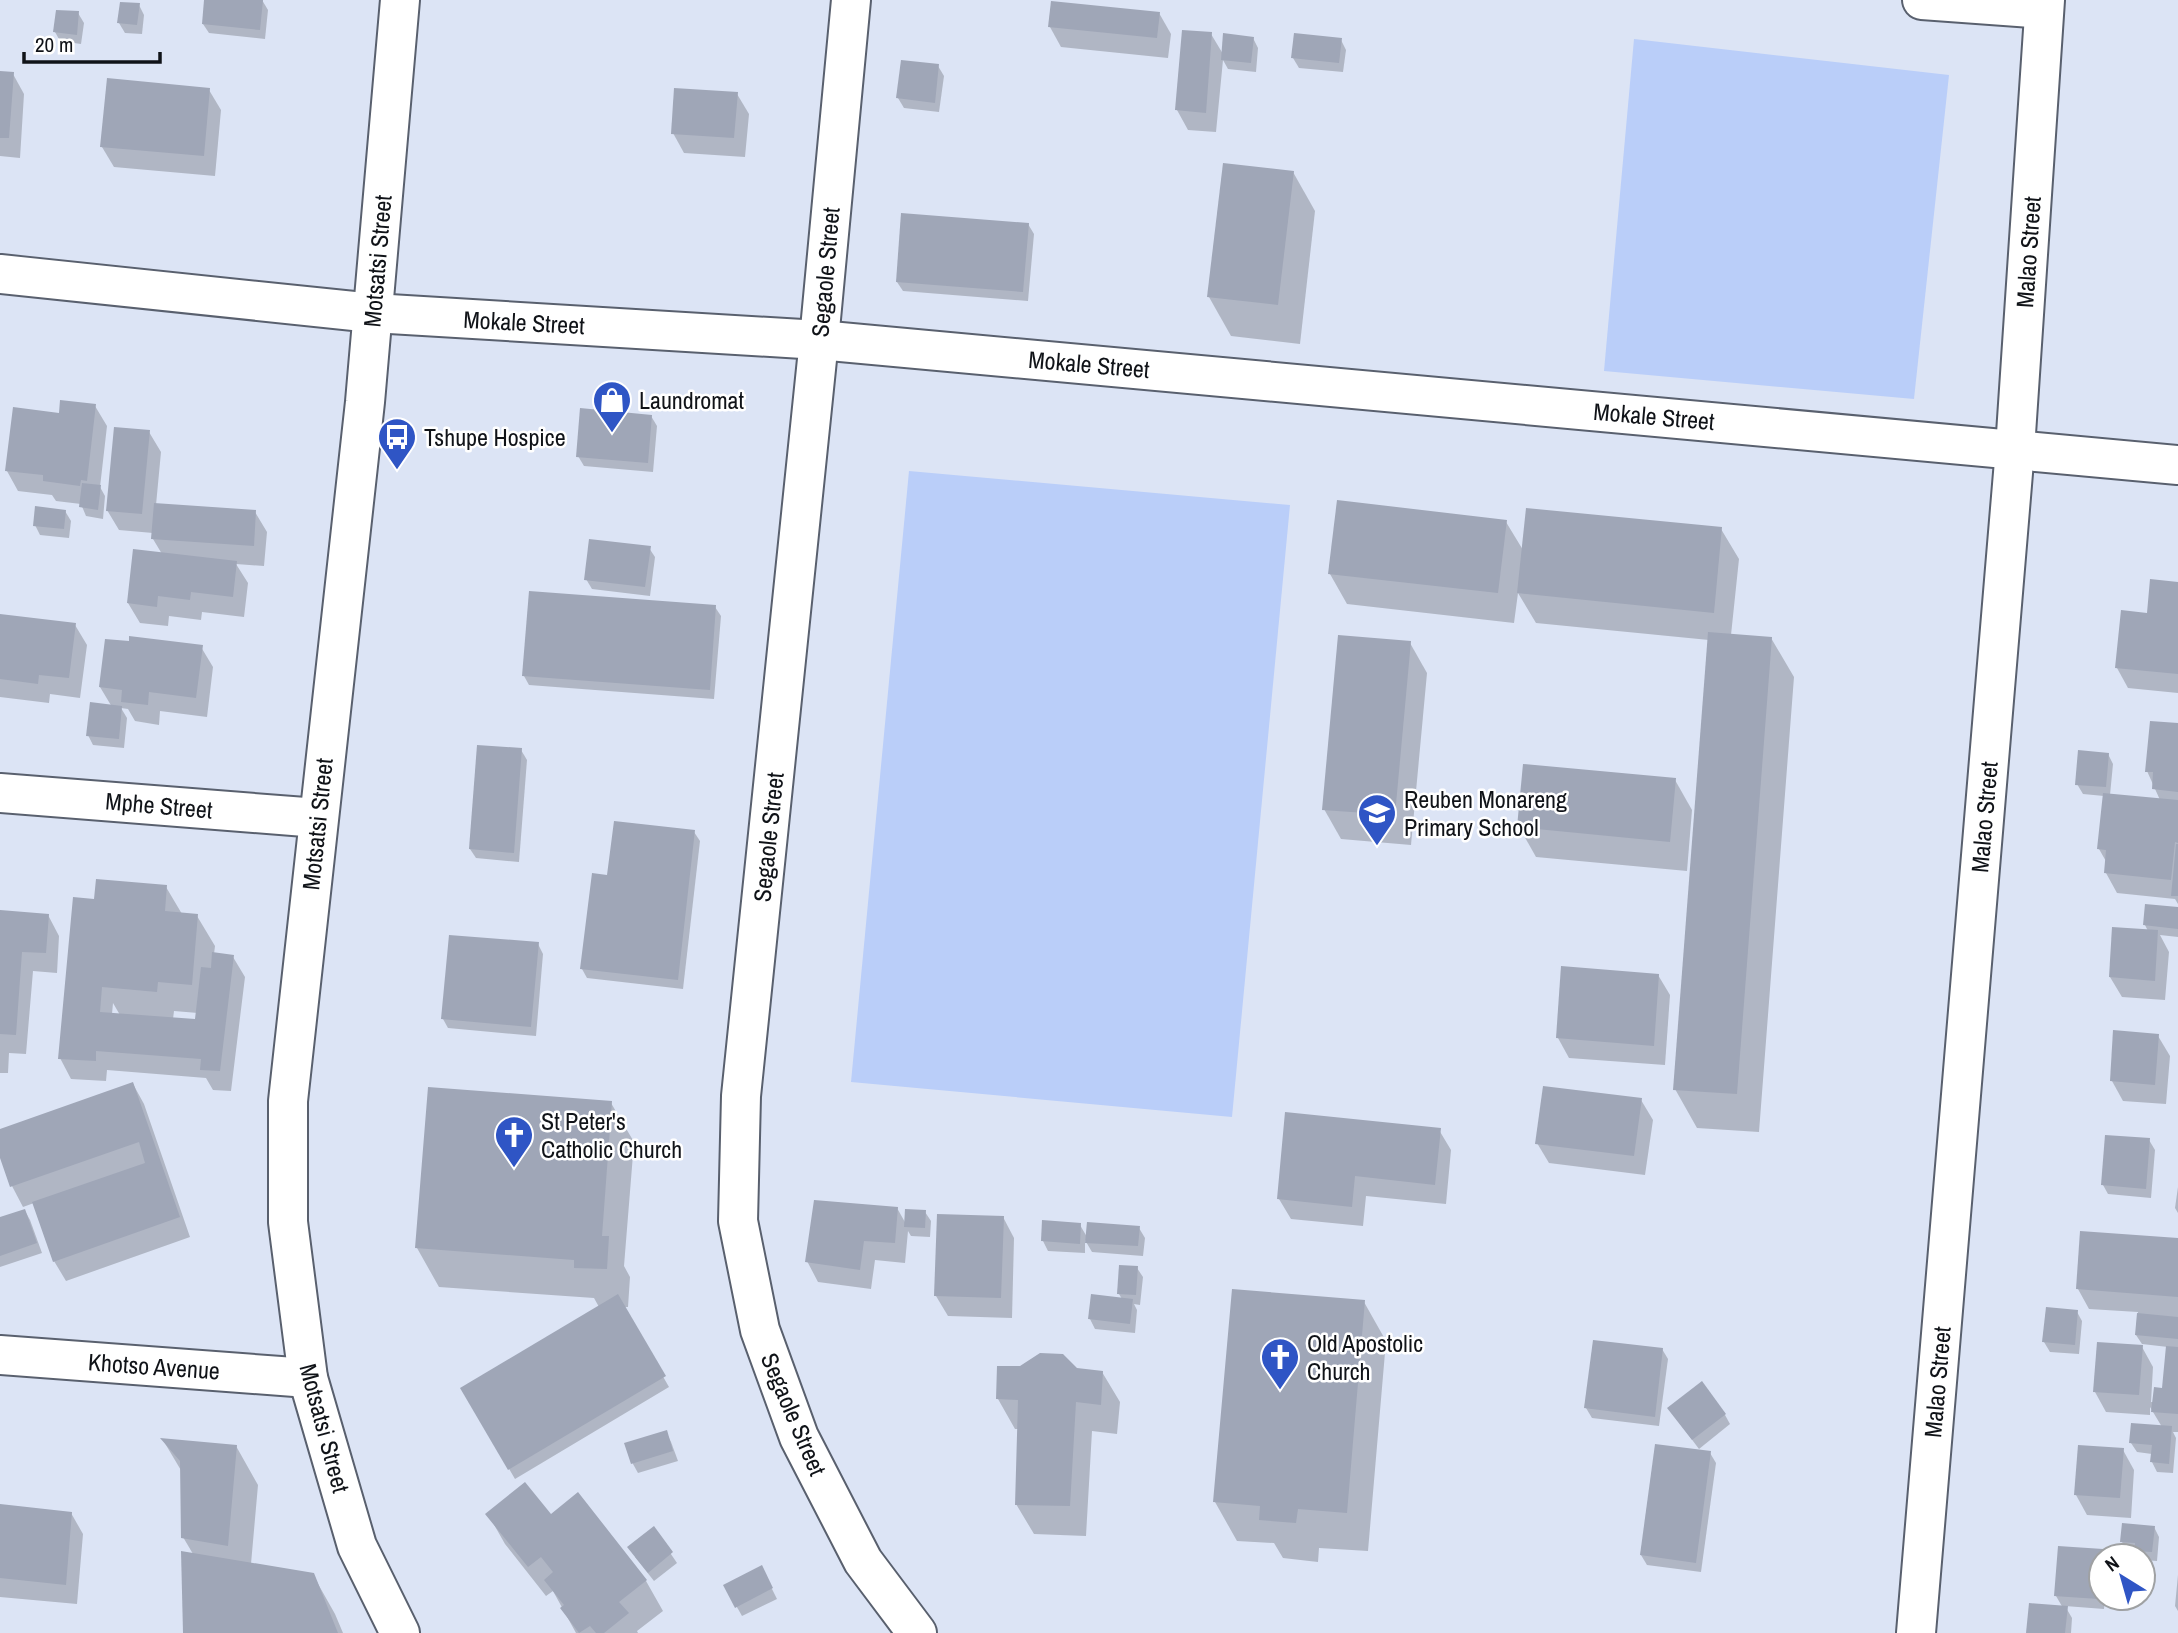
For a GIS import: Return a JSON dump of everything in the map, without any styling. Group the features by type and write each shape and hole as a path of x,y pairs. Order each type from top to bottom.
{"street":[{"name":"Motsatsi Street","path":"400,0 365,402 288,1101 288,1222 308,1378 357,1546 400,1633"},
{"name":"Segaole Street","path":"851,0 819,340 741,1096 738,1221 760,1330 799,1437 863,1561 917,1633"},
{"path":"1922,0 2045,5"},
{"name":"Malao Street","path":"1916,1633 2015,449 2045,5"},
{"name":"Mokale Street","path":"0,274 373,313 819,340 2178,465"},
{"name":"Mphe Street","path":"0,793 318,818"},
{"name":"Khotso Avenue","path":"0,1354 308,1378"}],"shaded area":[{"path":"1634,39 1949,75 1914,399 1604,371"},
{"path":"909,471 1290,505 1232,1117 851,1082"}],"building":[{"path":"204,0 263,0 260,30 202,24"},
{"path":"1051,1 1160,12 1157,38 1048,27"},
{"path":"120,2 140,3 137,25 117,23"},
{"path":"56,10 79,11 77,35 53,32"},
{"path":"1182,30 1212,32 1206,113 1175,110"},
{"path":"1223,33 1254,37 1251,63 1221,60"},
{"path":"1294,33 1342,38 1339,63 1291,58"},
{"path":"901,60 939,64 935,103 896,98"},
{"path":"0,71 14,72 9,138 0,138"},
{"path":"107,78 210,88 204,156 100,147"},
{"path":"674,88 738,92 734,138 671,134"},
{"path":"1223,163 1294,171 1278,305 1207,297"},
{"path":"901,213 1029,223 1023,292 896,282"},
{"path":"60,400 96,404 87,481 81,480 80,486 43,481 43,475 5,471 13,407 59,413"},
{"path":"580,408 652,415 648,463 576,457"},
{"path":"114,427 150,430 142,514 106,511"},
{"path":"82,483 101,485 98,510 79,507"},
{"path":"1337,500 1507,520 1498,593 1328,574"},
{"path":"154,503 256,510 254,546 151,539"},
{"path":"35,506 66,510 64,529 33,526"},
{"path":"1526,508 1722,527 1714,613 1517,593"},
{"path":"589,539 651,546 645,587 584,580"},
{"path":"133,549 237,561 233,597 191,592 190,600 158,596 157,607 127,603"},
{"path":"2150,579 2178,582 2178,674 2115,668 2121,610 2147,613"},
{"path":"529,591 716,605 710,690 522,676"},
{"path":"0,614 76,623 69,678 39,675 38,684 0,679"},
{"path":"1708,632 1772,637 1737,1094 1673,1090"},
{"path":"1338,635 1411,641 1395,815 1322,810"},
{"path":"129,636 203,645 196,698 149,692 148,705 121,702 122,690 99,687 105,639 129,641"},
{"path":"90,702 122,706 119,739 86,736"},
{"path":"2150,721 2178,723 2178,792 2152,789 2153,772 2145,772"},
{"path":"477,745 522,748 514,853 469,849"},
{"path":"2078,750 2109,753 2106,787 2075,785"},
{"path":"1523,764 1676,778 1670,842 1517,827"},
{"path":"2103,793 2178,800 2178,843 2175,842 2171,880 2104,873 2106,850 2097,849"},
{"path":"614,821 695,830 678,980 580,969 592,873 607,875"},
{"path":"2176,844 2178,896 2171,896"},
{"path":"96,879 167,885 165,911 198,914 192,985 158,982 157,992 102,987 100,1012 195,1019 201,967 211,968 212,952 234,955 220,1071 200,1070 201,1059 96,1051 96,1061 58,1059 73,897 94,899"},
{"path":"2145,904 2178,907 2178,929 2143,925"},
{"path":"0,910 49,914 46,953 22,952 16,1035 0,1034"},
{"path":"2112,927 2158,930 2155,981 2109,977"},
{"path":"449,935 539,942 531,1027 441,1019"},
{"path":"1561,966 1659,974 1654,1046 1556,1038"},
{"path":"2113,1030 2159,1034 2155,1085 2110,1081"},
{"path":"133,1082 180,1217 53,1262 32,1202 145,1163 139,1142 10,1187 0,1158 0,1129"},
{"path":"1543,1086 1642,1098 1634,1156 1535,1144"},
{"name":"St Peter's Catholic Church","path":"428,1087 612,1101 602,1236 609,1236 607,1269 574,1268 574,1260 415,1248"},
{"path":"1285,1112 1441,1128 1435,1185 1355,1176 1352,1207 1277,1199"},
{"path":"2105,1135 2150,1138 2146,1189 2101,1185"},
{"path":"814,1200 898,1207 895,1243 864,1241 860,1270 805,1262"},
{"path":"25,1209 37,1243 0,1256 0,1217"},
{"path":"905,1209 926,1210 925,1228 904,1227"},
{"path":"937,1214 1004,1216 1001,1298 934,1296"},
{"path":"1042,1220 1081,1223 1080,1244 1041,1241"},
{"path":"1087,1222 1140,1226 1138,1246 1085,1243"},
{"path":"2080,1231 2178,1238 2178,1297 2076,1289"},
{"path":"1119,1265 1138,1266 1136,1295 1117,1294"},
{"path":"1232,1289 1365,1300 1347,1513 1298,1509 1296,1523 1259,1520 1260,1506 1213,1502"},
{"path":"618,1294 666,1376 508,1470 460,1388"},
{"path":"1091,1294 1133,1299 1130,1324 1088,1319"},
{"path":"2046,1307 2078,1310 2075,1345 2042,1342"},
{"path":"2137,1313 2178,1317 2178,1339 2135,1335"},
{"path":"1593,1340 1663,1348 1655,1417 1584,1408"},
{"path":"2097,1342 2143,1345 2139,1395 2093,1392"},
{"path":"2166,1346 2178,1347 2178,1414 2151,1412 2154,1387 2162,1388"},
{"path":"1040,1353 1063,1354 1077,1368 1103,1371 1101,1405 1076,1402 1070,1506 1015,1505 1018,1400 996,1399 997,1366 1020,1366"},
{"path":"1702,1381 1726,1414 1692,1440 1667,1408"},
{"path":"2131,1423 2172,1426 2169,1464 2150,1462 2152,1445 2129,1443"},
{"path":"667,1430 673,1451 631,1464 624,1443"},
{"path":"160,1438 237,1445 228,1546 181,1538 180,1461"},
{"path":"1655,1444 1711,1451 1696,1563 1640,1555"},
{"path":"2078,1445 2124,1448 2120,1498 2074,1495"},
{"path":"525,1482 551,1514 578,1492 647,1580 619,1602 629,1613 604,1633 596,1633 590,1626 579,1633 560,1608 564,1605 544,1580 553,1572 541,1557 528,1567 485,1514"},
{"path":"0,1504 72,1512 66,1585 0,1578"},
{"path":"2122,1523 2155,1526 2153,1542 2120,1542"},
{"path":"654,1526 673,1552 648,1573 627,1547"},
{"path":"2058,1546 2087,1548 2087,1598 2054,1596"},
{"path":"181,1551 314,1573 338,1633 183,1633"},
{"path":"762,1565 773,1588 735,1608 723,1585"},
{"path":"2029,1603 2068,1606 2065,1633 2026,1633"}],"place":[{"name":"Laundromat","path":"612,434"},
{"name":"Tshupe Hospice","path":"397,471"},
{"name":"Reuben Monareng Primary School","path":"1377,847"},
{"name":"St Peter's Catholic Church","path":"514,1169"},
{"name":"Old Apostolic Church","path":"1280,1391"}]}
